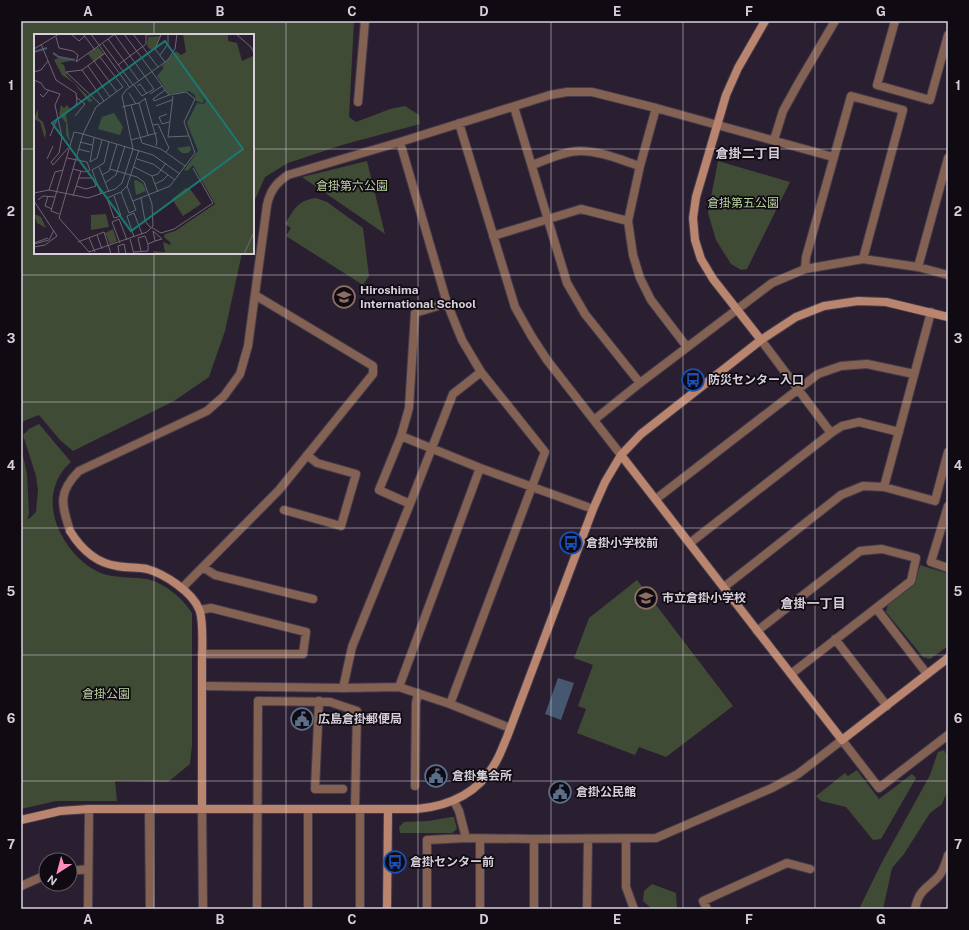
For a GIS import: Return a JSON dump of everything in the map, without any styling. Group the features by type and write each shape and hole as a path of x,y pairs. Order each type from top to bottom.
{"street":[{"path":"358,102 365,21"},
{"path":"766,21 738,68 726,95 696,196 693,218 695,240 701,259 713,279 831,433"},
{"path":"774,140 783,111 835,21"},
{"path":"895,21 877,85 930,100 948,35"},
{"path":"203,909 202,654 200,610 193,598 182,588 156,572 146,569 116,566 100,561 88,553 76,542 70,531 63,508 64,493 69,481 79,472 207,411 224,396 240,374 248,346 267,205 269,195 274,186 288,175 550,95 567,92 592,92 717,124 833,157"},
{"path":"805,269 806,257 851,96 903,110 863,259"},
{"path":"514,107 567,283 585,314 640,383"},
{"path":"656,108 640,166 628,221 633,255 640,278 651,300 686,347"},
{"path":"459,123 515,307 532,337 594,420 879,788 948,735"},
{"path":"400,142 448,303 462,340 481,372 545,452 450,704"},
{"path":"532,164 579,151 594,152 640,166"},
{"path":"918,267 948,158"},
{"path":"494,236 582,209 628,221"},
{"path":"594,420 686,347 772,283 805,269 863,259 918,267 948,275"},
{"path":"182,588 279,490 373,374 373,366 255,296"},
{"path":"21,820 60,811 89,809 417,810 433,808 454,801 469,792 483,780 494,765 510,728 593,509 605,482 622,455 641,434 761,340 796,317 824,306 858,301 886,302 948,317"},
{"path":"410,504 380,490 401,436 409,408 415,313 448,303"},
{"path":"884,487 931,312"},
{"path":"656,499 818,374 841,366 867,364 914,374"},
{"path":"343,688 352,647 410,504 452,394 481,372"},
{"path":"690,543 842,426 859,422 899,432"},
{"path":"401,436 480,468 593,509"},
{"path":"724,587 841,495 863,486 884,487 935,501 948,452"},
{"path":"284,510 341,526 356,474 316,463 307,455"},
{"path":"399,687 480,468"},
{"path":"948,506 931,562 948,568"},
{"path":"758,630 860,551 882,549 916,558 910,581 791,674"},
{"path":"203,567 216,575 312,600"},
{"path":"200,610 211,608 306,632 303,654 202,654"},
{"path":"876,608 927,674"},
{"path":"835,640 887,706"},
{"path":"427,909 427,840 466,838 656,838 772,788 798,774 948,658"},
{"path":"202,686 343,688 399,687 450,704 510,728"},
{"path":"415,786 416,703 418,693"},
{"path":"256,909 258,701 330,702 357,711 360,909"},
{"path":"319,701 315,789 343,789"},
{"path":"454,801 459,811 466,838"},
{"path":"88,909 89,809"},
{"path":"308,809 308,909"},
{"path":"149,810 150,909"},
{"path":"387,909 388,810"},
{"path":"480,838 480,909"},
{"path":"626,838 626,887 634,909"},
{"path":"534,839 534,909"},
{"path":"587,909 588,839"},
{"path":"915,909 917,900 926,887 940,875 948,855"},
{"path":"706,909 703,901 787,863 810,869"},
{"path":"78,870 88,868"},
{"path":"21,886 38,879"}],"green space":[{"path":"21,21 354,21 349,117 356,122 390,109 405,106 419,115 420,124 342,145 288,163 265,177 254,202 254,34 34,34 34,254 242,254 225,331 209,377 174,401 73,451 60,440 39,415 21,422"},
{"name":"倉掛第六公園","path":"367,161 385,234 302,177"},
{"name":"倉掛第五公園","path":"718,161 790,182 747,269 741,270 731,264 716,240 708,213"},
{"path":"316,198 327,202 363,228 369,276 363,285 286,236 291,228 285,224 297,206 300,203"},
{"name":"倉掛公園","path":"39,424 71,462 62,472 56,483 53,496 53,509 59,530 71,550 88,566 107,575 147,579 160,584 184,602 192,613 192,745 190,764 168,782 115,781 117,801 56,801 21,809 21,447 27,474 29,514 27,519 36,512 38,490 36,476 23,435 29,429"},
{"path":"920,565 946,573 948,575 948,646 930,659 923,657 886,612 888,604 915,584"},
{"path":"637,580 733,706 666,757 639,747 635,755 577,733 586,709 578,706 593,665 574,658 589,618"},
{"path":"944,750 946,754 947,792 942,804 930,813 904,854 892,868 883,909 859,909 881,864 930,775 938,752"},
{"path":"857,770 879,799 912,774 916,778 881,839 873,840 846,807 821,801 816,796 845,773 848,776"},
{"path":"454,817 457,829 452,833 400,833 399,827 404,822 428,821"},
{"path":"652,884 676,893 677,909 652,909 643,901 644,891"}],"water":[{"path":"558,678 574,683 561,720 545,714"}],"place":[{"name":"Hiroshima International School","path":"344,297"},
{"name":"防災センター入口","path":"693,380"},
{"name":"倉掛小学校前","path":"571,543"},
{"name":"市立倉掛小学校","path":"646,598"},
{"name":"広島倉掛郵便局","path":"302,719"},
{"name":"倉掛集会所","path":"436,776"},
{"name":"倉掛公民館","path":"560,792"},
{"name":"倉掛センター前","path":"395,862"}],"district":[{"name":"倉掛二丁目","path":"748,153"},
{"name":"倉掛一丁目","path":"813,603"}]}
